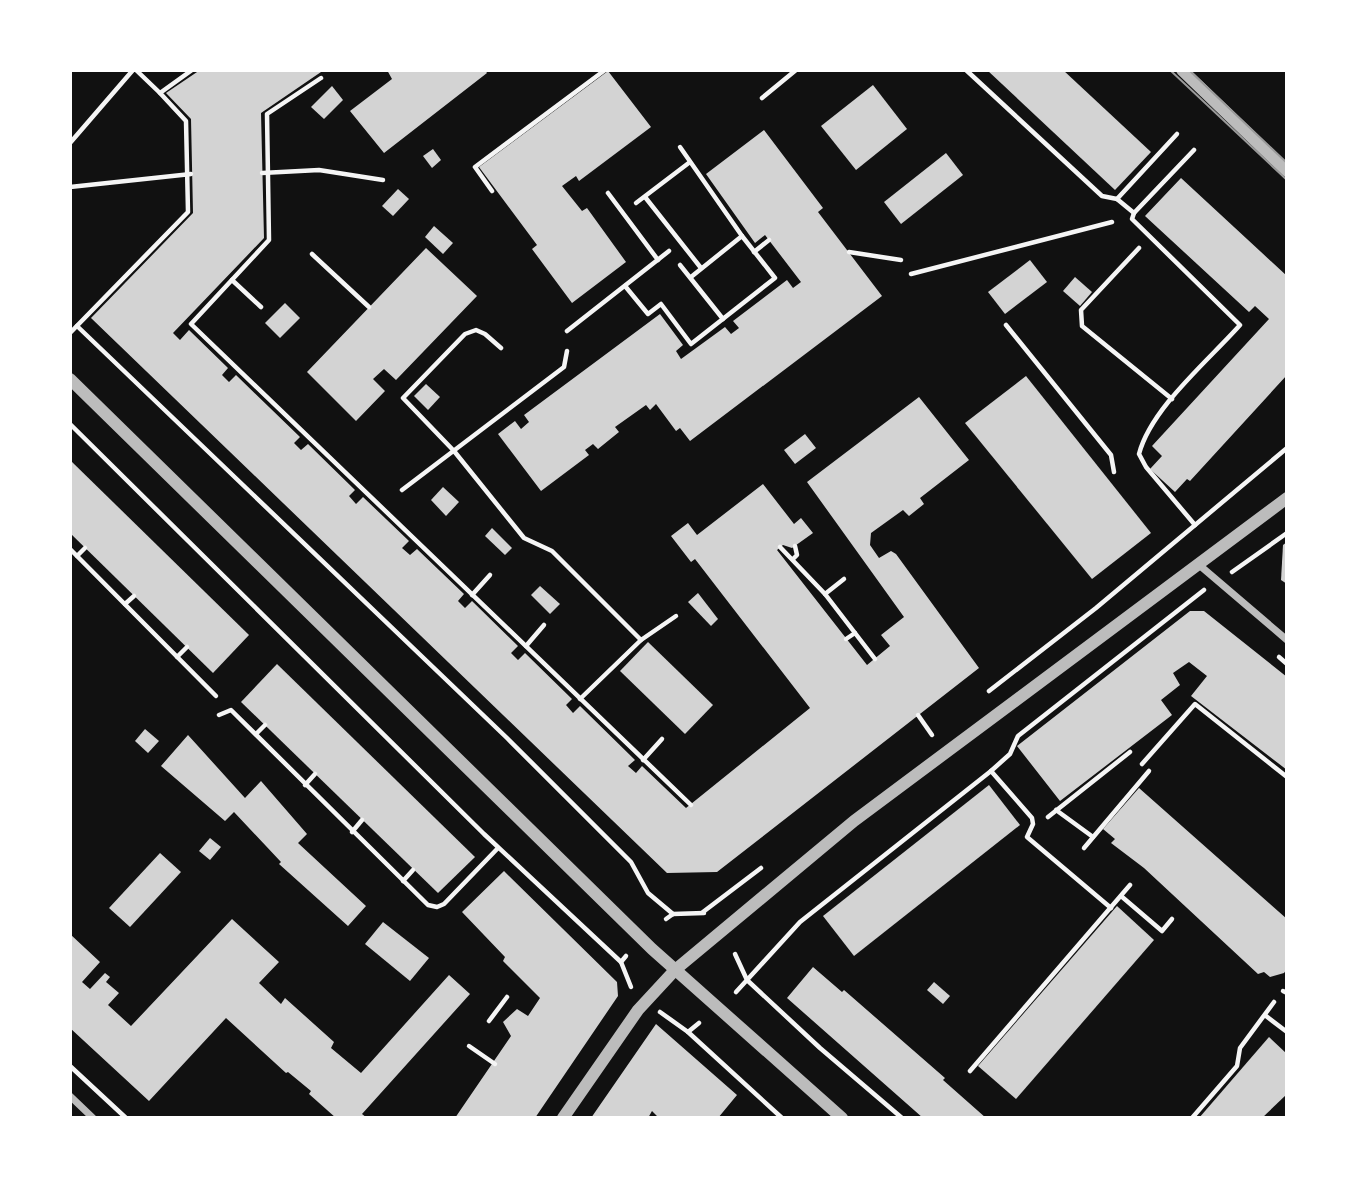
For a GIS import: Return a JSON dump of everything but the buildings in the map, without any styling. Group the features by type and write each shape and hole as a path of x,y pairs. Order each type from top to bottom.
{"street":[{"path":"1182,70 1287,171"},
{"path":"70,379 675,970 842,1118"},
{"path":"563,1118 638,1010 675,970 854,821 1287,498"},
{"path":"1197,563 1287,640"},
{"path":"70,1096 93,1118"}],"path":[{"path":"70,143 135,70 186,121 189,174 188,212 70,333"},
{"path":"160,93 192,70"},
{"path":"492,191 475,167 605,70"},
{"path":"762,98 796,70"},
{"path":"966,70 1102,196 1117,199 1134,213"},
{"path":"321,78 267,114 265,173 269,240 191,324 691,805"},
{"path":"1117,199 1177,134"},
{"path":"625,286 648,314 662,304 691,344 775,278 680,148"},
{"path":"1194,150 1134,213 1132,219 1135,226 1240,325 1172,399 1149,429 1139,454 1146,467 1195,525"},
{"path":"636,203 690,162"},
{"path":"265,173 319,170 383,180"},
{"path":"70,187 189,174"},
{"path":"608,193 659,260"},
{"path":"645,197 701,268"},
{"path":"911,274 1112,222"},
{"path":"691,277 742,236"},
{"path":"754,252 769,240"},
{"path":"1139,248 1081,310 1082,326 1172,399"},
{"path":"567,331 669,251"},
{"path":"849,253 901,260"},
{"path":"312,254 369,307"},
{"path":"680,265 723,319"},
{"path":"232,280 261,307"},
{"path":"1006,325 1111,455 1114,472"},
{"path":"77,326 498,729 631,862 648,893 673,914"},
{"path":"501,348 476,330 465,334 403,398 454,451 524,538 551,551 641,640"},
{"path":"402,490 564,367 567,351"},
{"path":"70,424 498,848 621,962 636,993"},
{"path":"986,693 1195,525 1287,447"},
{"path":"1216,581 1257,557 1287,533"},
{"path":"794,558 795,546"},
{"path":"780,547 794,558 825,594 875,659"},
{"path":"77,556 85,548"},
{"path":"70,549 216,695"},
{"path":"472,595 490,575"},
{"path":"825,594 844,579"},
{"path":"736,992 800,922 991,771 1010,754 1018,736 1198,595"},
{"path":"125,604 134,596"},
{"path":"580,699 641,640 676,616"},
{"path":"526,646 544,625"},
{"path":"846,639 855,633"},
{"path":"177,657 187,647"},
{"path":"1142,764 1195,704 1287,777"},
{"path":"219,715 231,710 428,905 437,907 444,904 498,848"},
{"path":"918,715 932,735 943,726"},
{"path":"256,734 265,725"},
{"path":"643,760 662,738"},
{"path":"1048,817 1130,752"},
{"path":"991,771 1032,818 1027,837 1111,908"},
{"path":"1084,848 1149,771"},
{"path":"306,785 315,774"},
{"path":"1056,810 1093,837"},
{"path":"352,832 362,820"},
{"path":"403,881 413,870"},
{"path":"970,1071 1130,885"},
{"path":"1121,896 1162,931 1172,919"},
{"path":"666,919 673,914 703,912 708,917"},
{"path":"735,954 747,980 820,1048 902,1118"},
{"path":"621,962 626,956"},
{"path":"489,1021 507,997"},
{"path":"1192,1118 1237,1066 1240,1048 1274,1002"},
{"path":"658,1011 688,1032 782,1118"},
{"path":"1266,1016 1287,1032"},
{"path":"688,1032 699,1023"},
{"path":"469,1046 495,1064"},
{"path":"70,1066 126,1118"}],"tram line":[{"path":"1170,70 1287,180"},
{"path":"1189,70 1287,163"}]}
